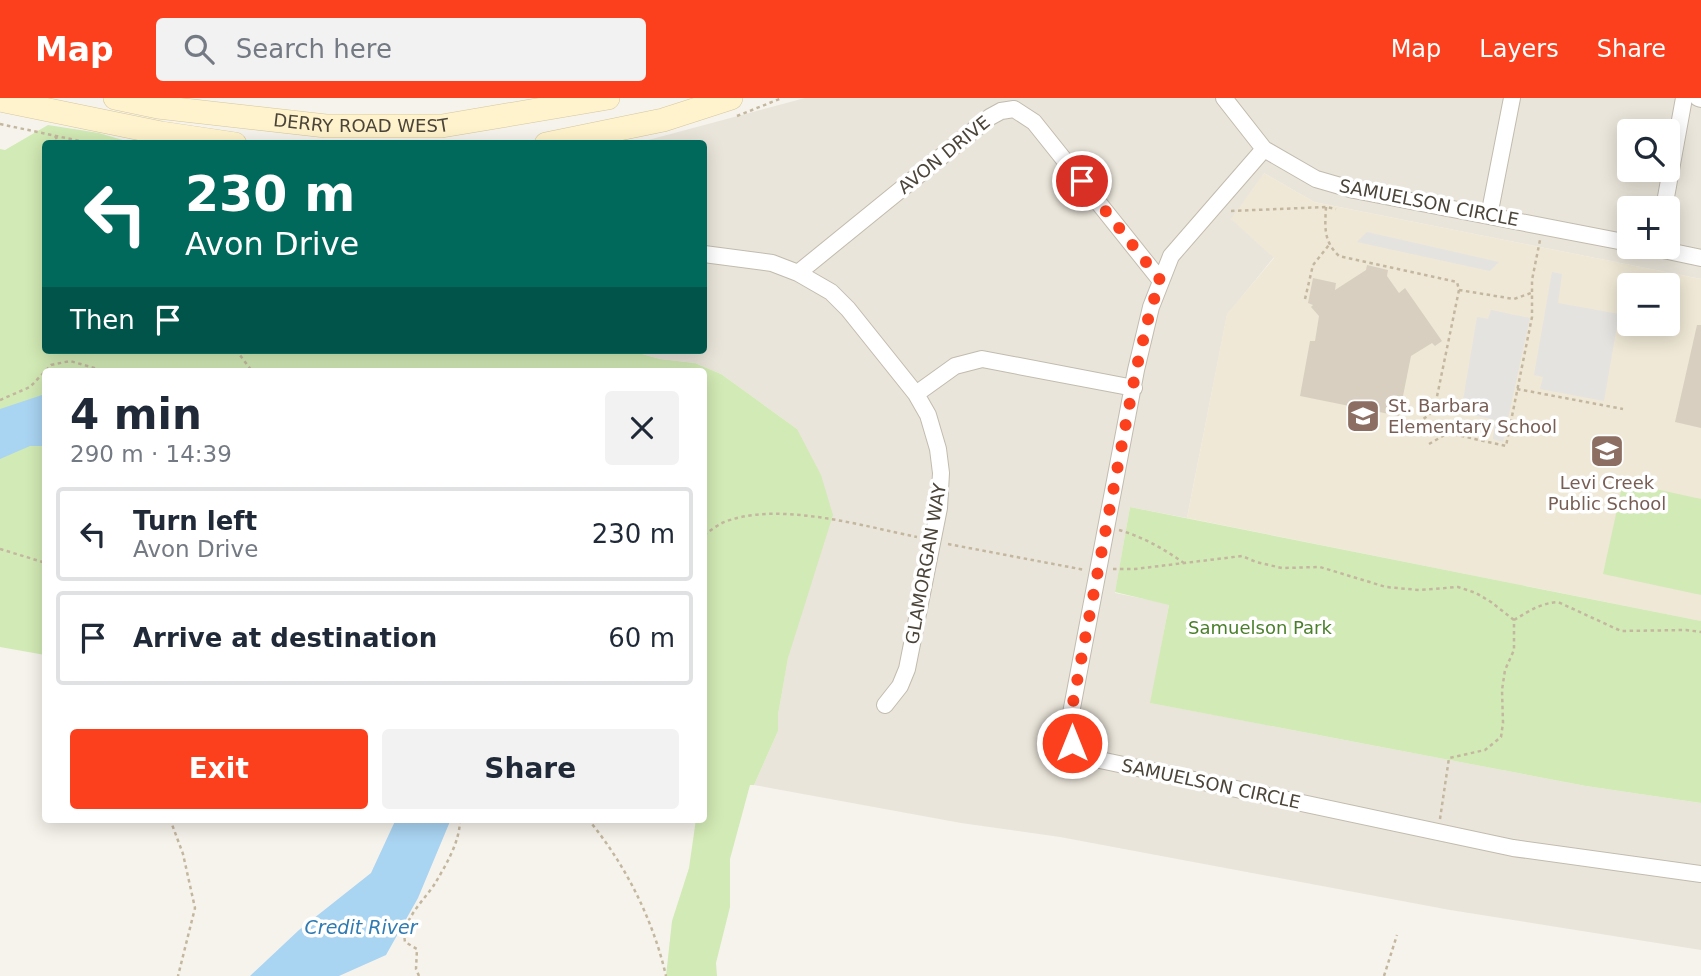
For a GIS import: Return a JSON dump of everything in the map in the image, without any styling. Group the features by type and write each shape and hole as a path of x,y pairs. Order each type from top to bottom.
{"main road":[{"name":"DERRY ROAD WEST","path":"115,98 158,107 326,126 442,126 608,98"},
{"path":"566,140 663,120 731,98"},
{"path":"0,100 208,140"}],"street":[{"path":"1224,98 1264,149"},
{"path":"1489,216 1512,98"},
{"path":"1666,196 1684,98"},
{"name":"AVON DRIVE","path":"798,273 990,117 1001,111 1014,109 1034,122 1161,281"},
{"name":"SAMUELSON CIRCLE","path":"1617,241 1338,186 1316,179 1264,149 1171,256 1151,307 1068,729 1072,743 1080,754 1513,848 1701,874"},
{"path":"1680,253 1701,258"},
{"name":"GLAMORGAN WAY","path":"707,254 772,263 798,273 831,292 848,309 916,394 928,415 942,473 939,508 907,669 894,696 885,705"},
{"path":"916,394 955,366 982,359 1134,388"}],"path":[{"path":"0,124 72,140"},
{"path":"55,136 58,140"},
{"path":"1326,207 1325,233 1329,245 1339,256 1457,282 1460,290 1433,411 1418,423"},
{"path":"1210,211 1326,207 1336,209"},
{"path":"1429,444 1448,433 1506,446 1532,317 1532,280 1543,226"},
{"path":"1305,299 1312,265 1329,245"},
{"path":"1460,290 1514,299 1532,292"},
{"path":"239,354 250,368"},
{"path":"48,368 70,361 94,368"},
{"path":"0,400 30,387 42,374"},
{"path":"1517,388 1623,409"},
{"path":"707,533 722,523 768,514 829,519 925,539"},
{"path":"1106,527 1139,537 1169,552 1184,564"},
{"path":"942,542 1089,571"},
{"path":"0,549 42,562"},
{"path":"1106,569 1184,564 1219,557 1242,556 1282,568 1320,566 1387,587 1419,590 1458,587 1492,602 1514,620"},
{"path":"1514,620 1536,607 1558,602 1621,631 1701,632"},
{"path":"1438,833 1449,758 1485,750 1500,737 1503,723 1504,670 1514,650 1514,620"},
{"path":"171,823 183,854 195,908 178,976"},
{"path":"419,976 416,969 417,949 405,942 405,932 457,841 459,823"},
{"path":"591,823 610,848 637,894 661,955 666,976"},
{"path":"1384,976 1397,935"}],"shaded area":[{"path":"805,98 1701,98 1701,279 1314,202 1264,173 1274,257 1227,315 1187,518 1130,507 1115,593 1169,604 1151,703 1586,786 1701,803 1701,950 1450,910 1060,837 961,823 754,785 778,731 778,715 796,611 797,429 721,374 695,363 642,354 707,354 707,140 648,140"},
{"name":"St. Barbara Elementary School","path":"1264,173 1314,202 1671,273 1617,273 1617,336 1680,336 1680,275 1701,279 1701,621 1187,518 1227,314 1274,258 1231,219"},
{"path":"1367,232 1499,262 1490,271 1357,242"},
{"path":"1552,272 1562,274 1558,303 1617,314 1604,401 1540,389 1543,377 1534,375"},
{"path":"1491,310 1530,318 1503,442 1493,439 1495,420 1461,412 1477,317 1488,319"}],"green space":[{"path":"48,125 99,133 123,140 42,140 42,354 642,354 695,363 707,368 42,368 42,654 0,647 0,149 5,150"},
{"path":"707,368 721,374 797,429 821,475 833,515 788,658 778,715 778,731 754,785 750,785 730,859 730,907 716,963 717,976 666,976 672,921 689,868 695,823 707,823"},
{"path":"1623,482 1701,499 1701,595 1603,574"},
{"name":"Samuelson Park","path":"1130,507 1701,621 1701,803 1586,786 1150,703 1169,605 1115,592"}],"water":[{"path":"42,395 42,446 30,446 0,459 0,409"},
{"name":"Credit River","path":"394,823 449,823 418,898 386,955 339,976 250,976 299,930 371,873"}],"building":[{"path":"1367,265 1388,270 1387,276 1399,293 1405,288 1442,341 1435,346 1432,343 1411,356 1399,416 1300,396 1310,341 1315,341 1319,316 1311,307 1313,305 1308,303 1313,278 1336,283 1335,290 1366,270"},
{"path":"1697,325 1701,325 1701,428 1675,422"}],"place":[{"name":"St. Barbara Elementary School","path":"1363,416"},
{"name":"Levi Creek Public School","path":"1607,451"}],"route":[{"path":"1072,743 1068,729 1136,370 1151,307 1161,281 1082,181"}]}
